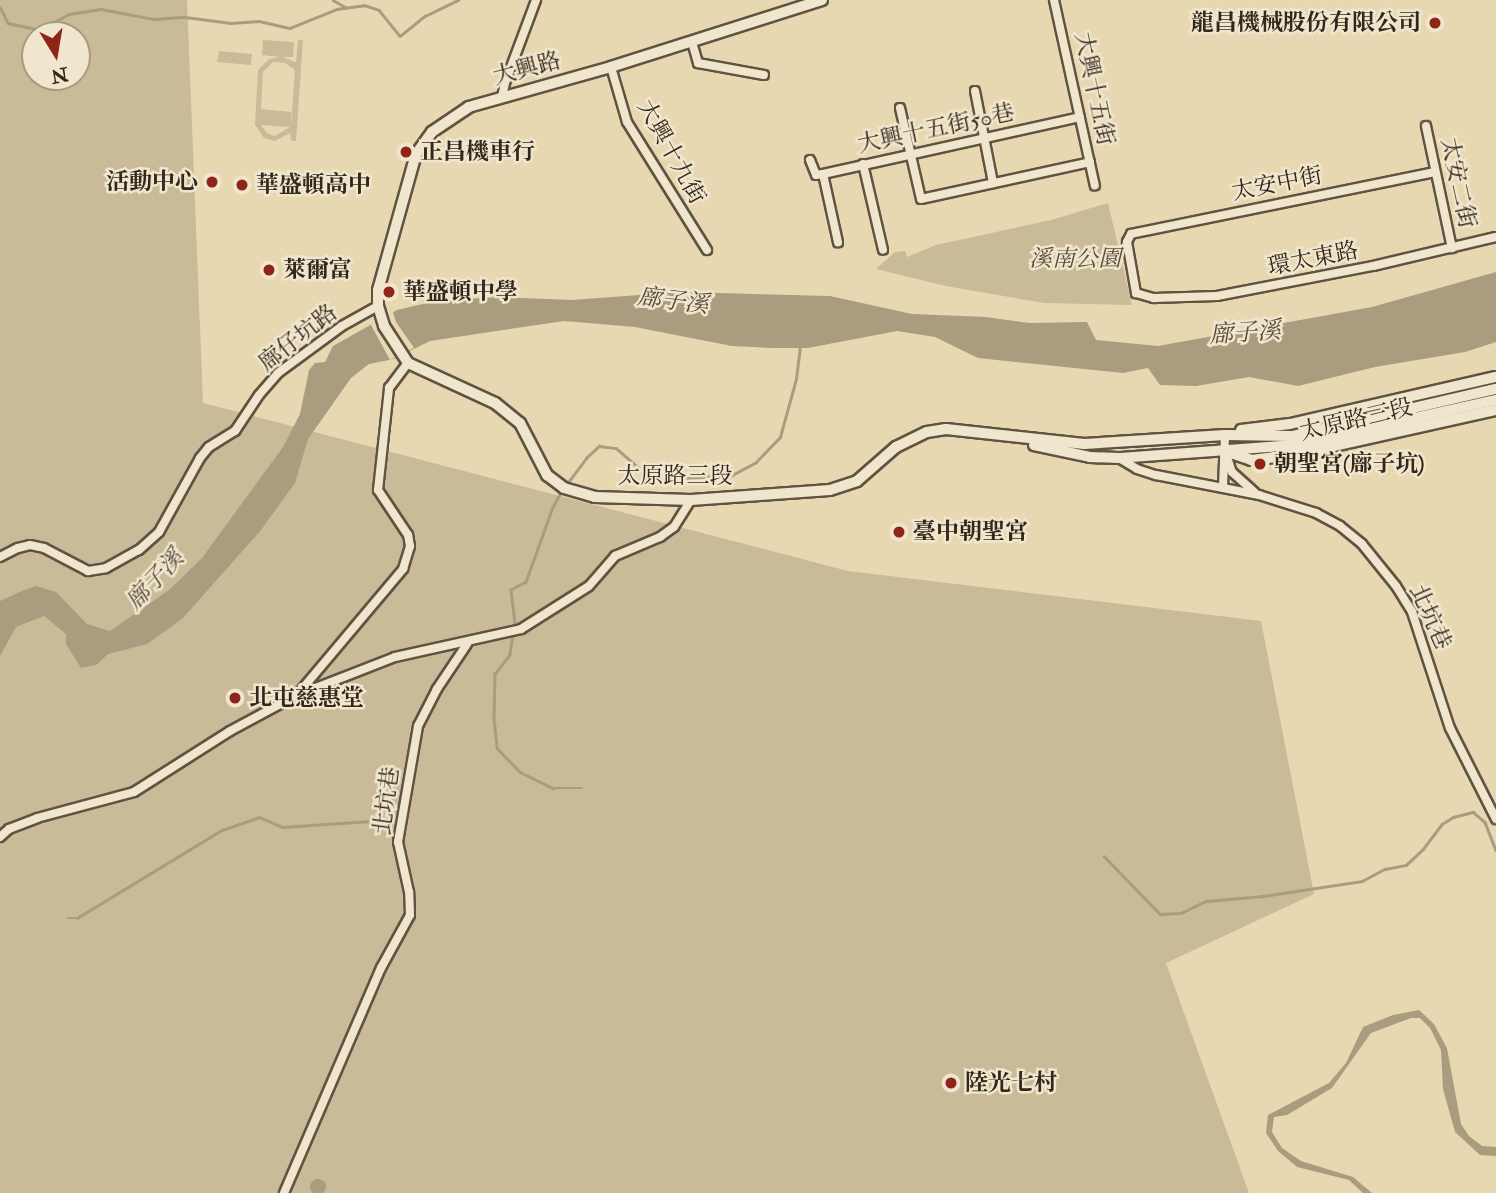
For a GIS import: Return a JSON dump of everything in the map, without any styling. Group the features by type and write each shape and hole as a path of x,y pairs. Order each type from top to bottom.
{"main road":[{"name":"大興路","path":"379,309 378,290 416,154 432,132 461,111 822,0"},
{"path":"379,309 390,339 406,360"},
{"name":"太原路三段","path":"406,360 495,402 520,424 547,475 566,489 595,497 691,500 839,488 870,472 896,447 927,432 959,428 1084,444 1225,435 1292,436 1496,389"},
{"name":"太原路三段","path":"1225,435 1290,424 1496,377"},
{"name":"太原路三段","path":"983,432 1090,457 1119,458 1294,446 1496,400"},
{"name":"太原路三段","path":"1225,450 1251,460 1272,459 1496,410"}],"street":[{"path":"502,97 536,0"},
{"name":"大興十五街","path":"1054,0 1095,186"},
{"path":"692,42 698,63 764,75"},
{"name":"大興十九街","path":"611,67 627,122 707,250"},
{"path":"975,91 993,183"},
{"path":"900,108 921,199 1090,162"},
{"name":"大興十五街50巷","path":"823,174 1080,117"},
{"name":"太安二街","path":"1426,126 1452,248"},
{"path":"810,160 816,175 823,174 838,242"},
{"path":"863,164 883,250"},
{"name":"太安中街","path":"1136,293 1127,237 1141,230 1435,172"},
{"name":"環太東路","path":"1136,293 1154,298 1217,296 1496,237"},
{"name":"廍仔坑路","path":"0,557 30,545 44,548 88,571 106,568 139,550 159,531 200,457 209,447 235,431 259,394 278,373 342,326 379,309"},
{"path":"295,696 404,569 410,546 408,535 379,490 389,388 406,360"},
{"path":"1223,487 1221,465 1225,435"},
{"path":"1225,450 1238,478 1259,495"},
{"name":"北坑巷","path":"1119,458 1137,469 1156,475 1259,495 1316,513 1340,526 1362,544 1396,586 1412,612 1450,728 1496,818"},
{"path":"0,837 9,829 37,818 134,792 230,731 295,696 395,657 521,629 589,586 615,556 660,537 674,527 691,500"},
{"name":"北坑巷","path":"284,1193 381,968 410,915 409,892 398,842 418,726 467,643"}],"green space":[{"path":"0,0 187,0 203,403 848,571 1261,621 1314,894 1166,963 1249,1193 0,1193"},
{"path":"263,40 294,42 293,57 282,57 296,62 298,40 303,40 296,141 291,141 290,133 275,141 264,138 255,125 258,70 269,59 280,57 262,55","holes":["273,62 285,63 295,70 291,124 291,112 261,109 263,72","261,125 289,127 290,127 275,136 267,133"]},
{"path":"219,51 252,54 251,65 217,62"},
{"name":"溪南公園","path":"1108,203 1132,305 1044,303 946,286 876,269 895,252 905,251 907,257 936,245 1051,220"}],"water":[{"name":"廍子溪","path":"1496,272 1496,342 1465,352 1375,367 1298,386 1249,377 1196,386 1160,385 1148,368 1123,373 978,358 935,337 897,331 808,348 774,348 732,346 635,327 564,321 430,341 394,359 369,364 351,378 308,439 295,483 261,530 182,619 147,644 108,654 96,665 81,668 66,644 66,634 44,616 16,627 0,656 0,601 22,591 36,586 56,592 87,624 110,631 169,590 202,558 283,447 300,414 309,370 315,363 325,362 333,346 397,310 436,301 498,297 572,300 679,292 830,296 912,314 986,317 1029,323 1087,322 1096,340 1158,346 1372,307"},
{"path":"1419,1010 1434,1024 1447,1048 1461,1124 1469,1136 1482,1146 1496,1147 1496,1156 1480,1155 1455,1132 1443,1089 1441,1050 1430,1028 1420,1018 1411,1018 1371,1033 1332,1088 1287,1115 1274,1117 1272,1132 1282,1148 1301,1161 1353,1177 1372,1193 1363,1193 1349,1180 1297,1167 1278,1151 1266,1133 1268,1115 1329,1083 1346,1063 1363,1027 1393,1015"},
{"path":"318,1179 326,1187 318,1195 310,1187"}],"pier":[{"path":"392,309 396,322 414,348 390,360 370,323"}],"waterway":[{"path":"333,0 345,7"},
{"path":"0,7 8,23 40,30 69,14 101,9 154,19 185,17 231,23 259,21 290,28 337,9 364,5 379,10 400,36 425,16 458,0"},
{"path":"566,485 586,458 599,446 616,448 653,480 732,475 756,462 780,437 796,379 800,348"},
{"path":"562,491 553,507 526,582 511,590 515,622 510,655 495,674 494,718 497,748 520,772 553,788 582,788"},
{"path":"1104,856 1160,914 1181,913 1206,901 1263,896 1362,881 1385,869 1406,865 1423,849 1442,824 1453,817 1473,812 1485,822 1496,850"},
{"path":"68,918 77,918 222,830 259,817 282,827 386,820"}],"place":[{"name":"龍昌機械股份有限公司","path":"1435,23"},
{"name":"正昌機車行","path":"406,152"},
{"name":"活動中心","path":"212,182"},
{"name":"華盛頓高中","path":"242,185"},
{"name":"萊爾富","path":"269,270"},
{"name":"華盛頓中學","path":"389,292"},
{"name":"朝聖宮(廍子坑)","path":"1260,464"},
{"name":"臺中朝聖宮","path":"899,532"},
{"name":"北屯慈惠堂","path":"235,698"},
{"name":"陸光七村","path":"951,1083"}]}
